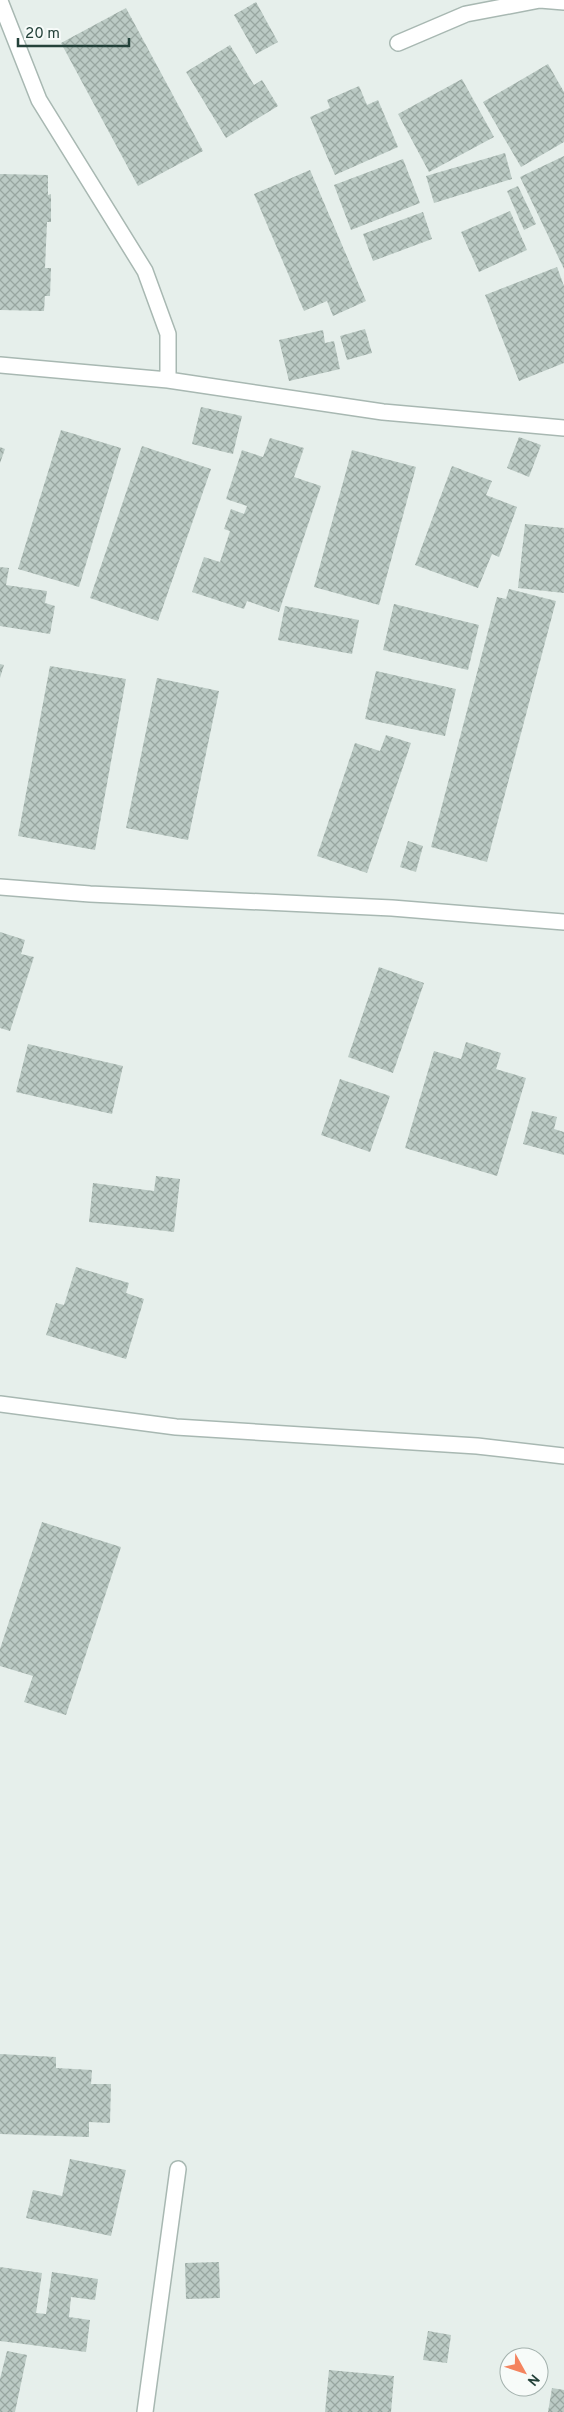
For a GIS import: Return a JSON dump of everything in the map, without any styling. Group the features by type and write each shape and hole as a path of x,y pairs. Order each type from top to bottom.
{"street":[{"path":"398,43 466,14 540,0 564,2"},
{"path":"0,1 39,100 145,271 168,334 168,380"},
{"path":"0,365 168,380 383,412 564,428"},
{"path":"0,887 90,894 392,908 564,922"},
{"path":"0,1404 176,1426 477,1446 564,1456"},
{"path":"145,2412 178,2168"}],"building":[{"path":"256,2 278,42 256,54 234,15"},
{"path":"126,8 203,151 138,186 61,43"},
{"path":"230,45 254,85 262,80 278,106 226,138 186,72"},
{"path":"548,64 564,92 564,142 521,167 483,102"},
{"path":"462,79 494,137 429,172 398,114"},
{"path":"359,86 367,105 378,100 398,147 335,175 310,117 330,108 327,100"},
{"path":"505,153 512,179 434,203 426,176"},
{"path":"564,156 564,269 520,177"},
{"path":"403,159 420,203 351,230 334,185"},
{"path":"310,170 366,301 333,316 327,301 304,311 254,194"},
{"path":"0,174 48,175 48,195 51,194 51,222 47,222 45,268 51,268 50,296 45,296 44,311 0,310"},
{"path":"518,186 536,224 524,230 507,191"},
{"path":"510,211 527,250 479,272 461,232"},
{"path":"423,212 432,239 373,261 363,234"},
{"path":"557,267 564,286 564,363 519,381 485,295"},
{"path":"365,329 372,353 347,360 340,336"},
{"path":"323,330 325,343 334,341 340,369 289,381 279,340"},
{"path":"201,407 242,416 233,454 192,444"},
{"path":"61,430 121,448 79,587 18,569"},
{"path":"519,437 541,445 529,477 507,468"},
{"path":"270,438 304,448 294,477 321,486 279,612 247,601 244,609 192,592 204,557 220,562 230,531 224,529 231,509 244,514 247,506 226,499 242,450 263,457"},
{"path":"142,446 211,469 158,621 90,598"},
{"path":"0,447 5,449 0,463"},
{"path":"352,450 416,467 379,605 314,587"},
{"path":"452,466 492,481 486,495 517,507 499,557 492,554 478,588 415,565"},
{"path":"525,524 564,528 564,593 518,588"},
{"path":"0,567 9,568 6,585 47,591 45,603 55,606 50,634 0,626"},
{"path":"509,589 556,601 487,862 431,847 497,597 506,599"},
{"path":"394,604 479,625 468,670 383,650"},
{"path":"285,606 359,620 352,654 278,640"},
{"path":"0,664 4,665 0,678"},
{"path":"50,666 126,679 95,850 18,836"},
{"path":"376,671 456,689 445,736 365,719"},
{"path":"157,678 219,691 188,840 126,828"},
{"path":"386,735 411,743 367,873 317,856 355,743 380,751"},
{"path":"408,841 423,846 416,872 400,867"},
{"path":"0,932 25,940 21,954 34,957 10,1031 0,1028"},
{"path":"379,967 424,983 393,1073 348,1057"},
{"path":"466,1042 501,1053 496,1069 526,1078 497,1176 405,1148 434,1051 461,1059"},
{"path":"28,1044 123,1066 112,1114 16,1092"},
{"path":"340,1079 390,1096 370,1152 321,1135"},
{"path":"532,1111 557,1117 554,1129 564,1132 564,1155 523,1144"},
{"path":"156,1176 180,1179 174,1232 89,1222 93,1183 154,1191"},
{"path":"76,1267 129,1283 126,1293 144,1299 126,1359 46,1335 56,1303 64,1305"},
{"path":"42,1522 121,1547 66,1715 24,1702 33,1676 0,1666 0,1649"},
{"path":"0,2054 56,2057 56,2068 92,2070 91,2084 111,2084 110,2123 89,2122 89,2137 0,2134"},
{"path":"70,2159 126,2170 111,2236 26,2218 33,2190 62,2196"},
{"path":"219,2262 220,2298 186,2299 185,2263"},
{"path":"0,2267 42,2273 36,2313 46,2314 52,2272 98,2279 95,2300 71,2297 69,2317 90,2320 86,2352 0,2341"},
{"path":"428,2331 451,2335 447,2363 423,2360"},
{"path":"7,2351 27,2355 15,2412 0,2412 0,2379"},
{"path":"329,2370 394,2376 391,2412 325,2412"},
{"path":"552,2388 564,2390 564,2412 548,2412"}]}
